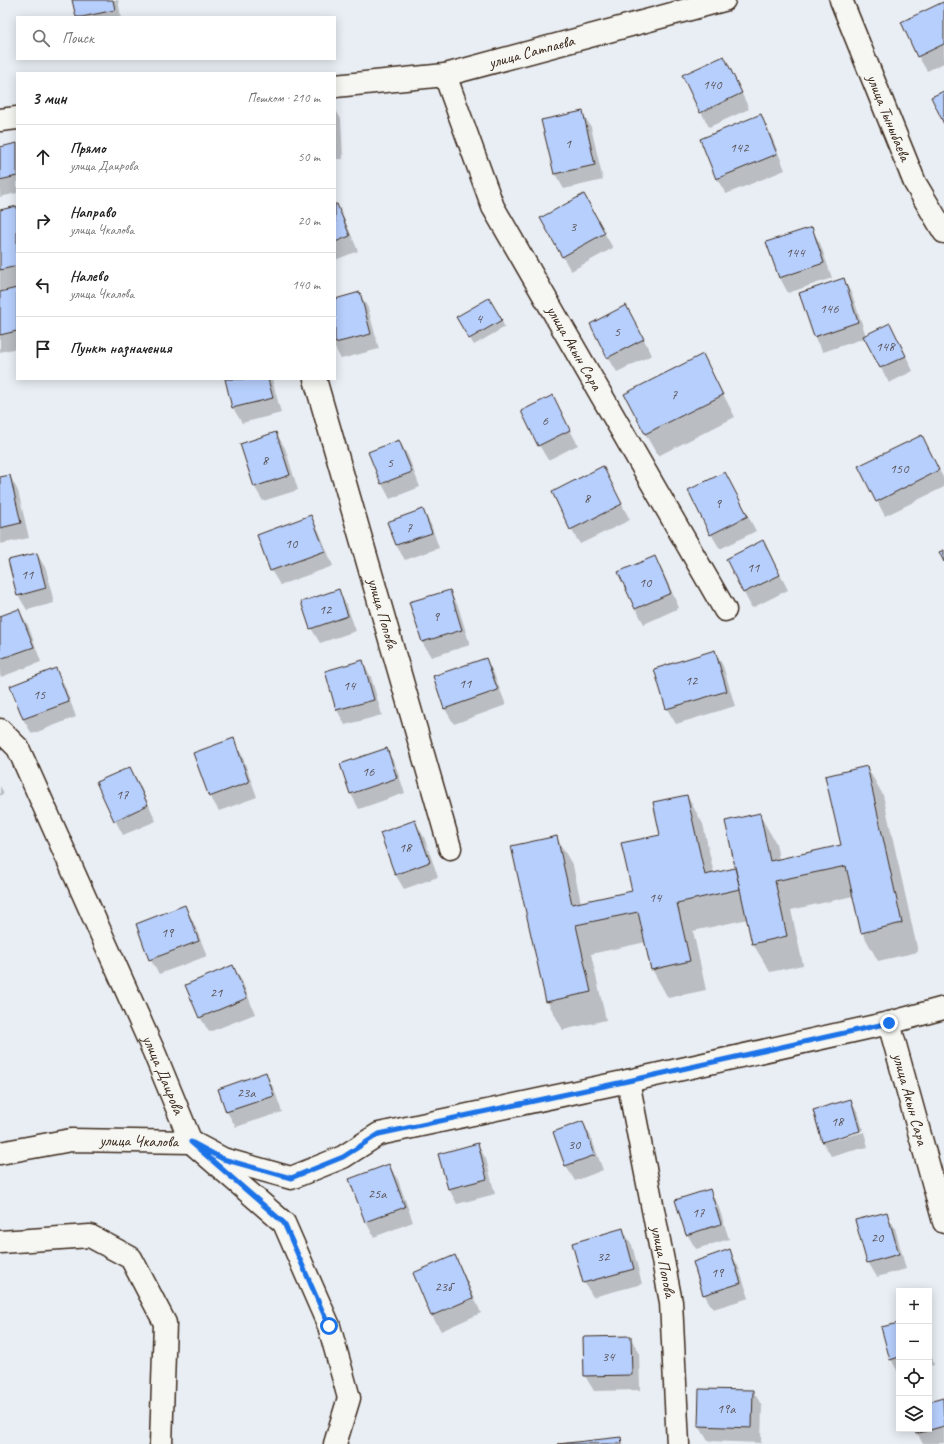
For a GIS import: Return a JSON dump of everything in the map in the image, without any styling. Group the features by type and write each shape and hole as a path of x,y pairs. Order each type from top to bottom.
{"street":[{"name":"улица Сатпаева","path":"336,86 445,75 724,0"},
{"name":"улица Тыныбаева","path":"841,0 914,183 944,232"},
{"name":"улица Акын Сара","path":"445,75 493,207 725,610"},
{"path":"0,120 16,118"},
{"name":"улица Попова","path":"315,380 450,848"},
{"name":"улица Даирова","path":"0,730 18,748 154,1052 191,1142 284,1223 329,1326 349,1398 335,1444"},
{"name":"улица Чкалова","path":"0,1153 71,1140 191,1142 223,1159 291,1178 343,1157 379,1134 889,1023 944,1008"},
{"name":"улица Акын Сара","path":"889,1023 944,1222"},
{"name":"улица Попова","path":"628,1081 671,1302 678,1444"},
{"path":"0,1242 90,1236 132,1258 165,1323 161,1444"}],"building":[{"path":"72,0 113,0 115,10 87,16 76,16"},
{"path":"943,2 944,44 917,57 901,22"},
{"path":"724,56 742,93 700,113 682,75"},
{"path":"944,91 944,124 931,97"},
{"path":"583,111 595,165 554,174 541,120"},
{"path":"761,114 777,154 716,179 700,139"},
{"path":"16,143 16,176 0,180 0,147"},
{"path":"584,194 605,233 562,257 540,218"},
{"path":"336,204 337,204 350,236 336,242"},
{"path":"16,206 16,266 0,270 0,210"},
{"path":"812,227 824,263 779,278 766,242"},
{"path":"844,278 858,322 814,337 799,293"},
{"path":"16,288 16,331 0,335 0,292"},
{"path":"360,292 371,334 336,343 336,299"},
{"path":"489,298 502,320 469,339 456,317"},
{"path":"626,305 644,339 607,358 590,324"},
{"path":"890,323 906,356 880,368 863,336"},
{"path":"703,354 723,395 645,434 624,394"},
{"path":"225,380 268,380 273,398 232,408"},
{"path":"553,395 570,430 538,446 521,411"},
{"path":"276,432 290,475 254,487 240,444"},
{"path":"922,435 939,470 876,502 858,466"},
{"path":"399,440 412,472 381,484 368,452"},
{"path":"603,466 622,504 570,530 552,492"},
{"path":"725,472 748,516 710,535 688,490"},
{"path":"10,475 21,523 0,528 0,477"},
{"path":"423,509 432,533 396,545 387,522"},
{"path":"311,515 325,551 270,571 257,535"},
{"path":"763,540 780,575 743,593 726,559"},
{"path":"944,550 944,562 939,552"},
{"path":"37,553 46,588 17,596 8,560"},
{"path":"655,556 671,593 635,609 618,572"},
{"path":"339,589 348,616 310,629 301,602"},
{"path":"450,590 462,630 422,642 409,602"},
{"path":"19,609 34,647 0,659 0,616"},
{"path":"715,650 727,691 666,709 654,669"},
{"path":"486,658 498,690 444,709 433,676"},
{"path":"363,660 374,700 336,710 325,671"},
{"path":"56,668 69,702 23,719 10,686"},
{"path":"234,738 249,782 209,797 193,753"},
{"path":"387,748 397,778 350,794 340,764"},
{"path":"867,766 902,923 861,933 846,866 775,881 787,936 752,944 725,821 760,813 770,861 841,845 825,776"},
{"path":"130,767 148,805 114,821 96,782"},
{"path":"687,795 705,875 735,868 740,889 677,903 690,961 651,970 638,912 576,925 591,992 546,1002 511,846 557,836 572,904 632,891 621,843 660,835 653,802"},
{"path":"415,820 430,862 395,875 380,833"},
{"path":"185,905 199,941 149,960 136,924"},
{"path":"233,965 247,998 199,1018 185,985"},
{"path":"266,1072 274,1096 226,1112 218,1089"},
{"path":"851,1099 860,1131 822,1142 813,1110"},
{"path":"583,1121 595,1155 565,1166 553,1132"},
{"path":"478,1143 487,1179 448,1189 438,1154"},
{"path":"389,1164 405,1207 365,1222 349,1179"},
{"path":"710,1189 721,1224 686,1235 675,1200"},
{"path":"887,1212 899,1254 867,1263 855,1220"},
{"path":"623,1228 634,1269 583,1283 572,1243"},
{"path":"730,1249 741,1283 703,1295 693,1262"},
{"path":"455,1255 473,1298 431,1316 413,1273"},
{"path":"896,1324 896,1358 890,1360 881,1327"},
{"path":"631,1336 632,1375 584,1376 583,1337"},
{"path":"699,1389 753,1390 752,1428 698,1426"},
{"path":"943,1398 944,1426 932,1429 932,1401"},
{"path":"621,1437 622,1444 558,1444"}],"route":[{"path":"329,1326 284,1223 191,1142 223,1159 291,1178 343,1157 379,1134 889,1023"}]}
